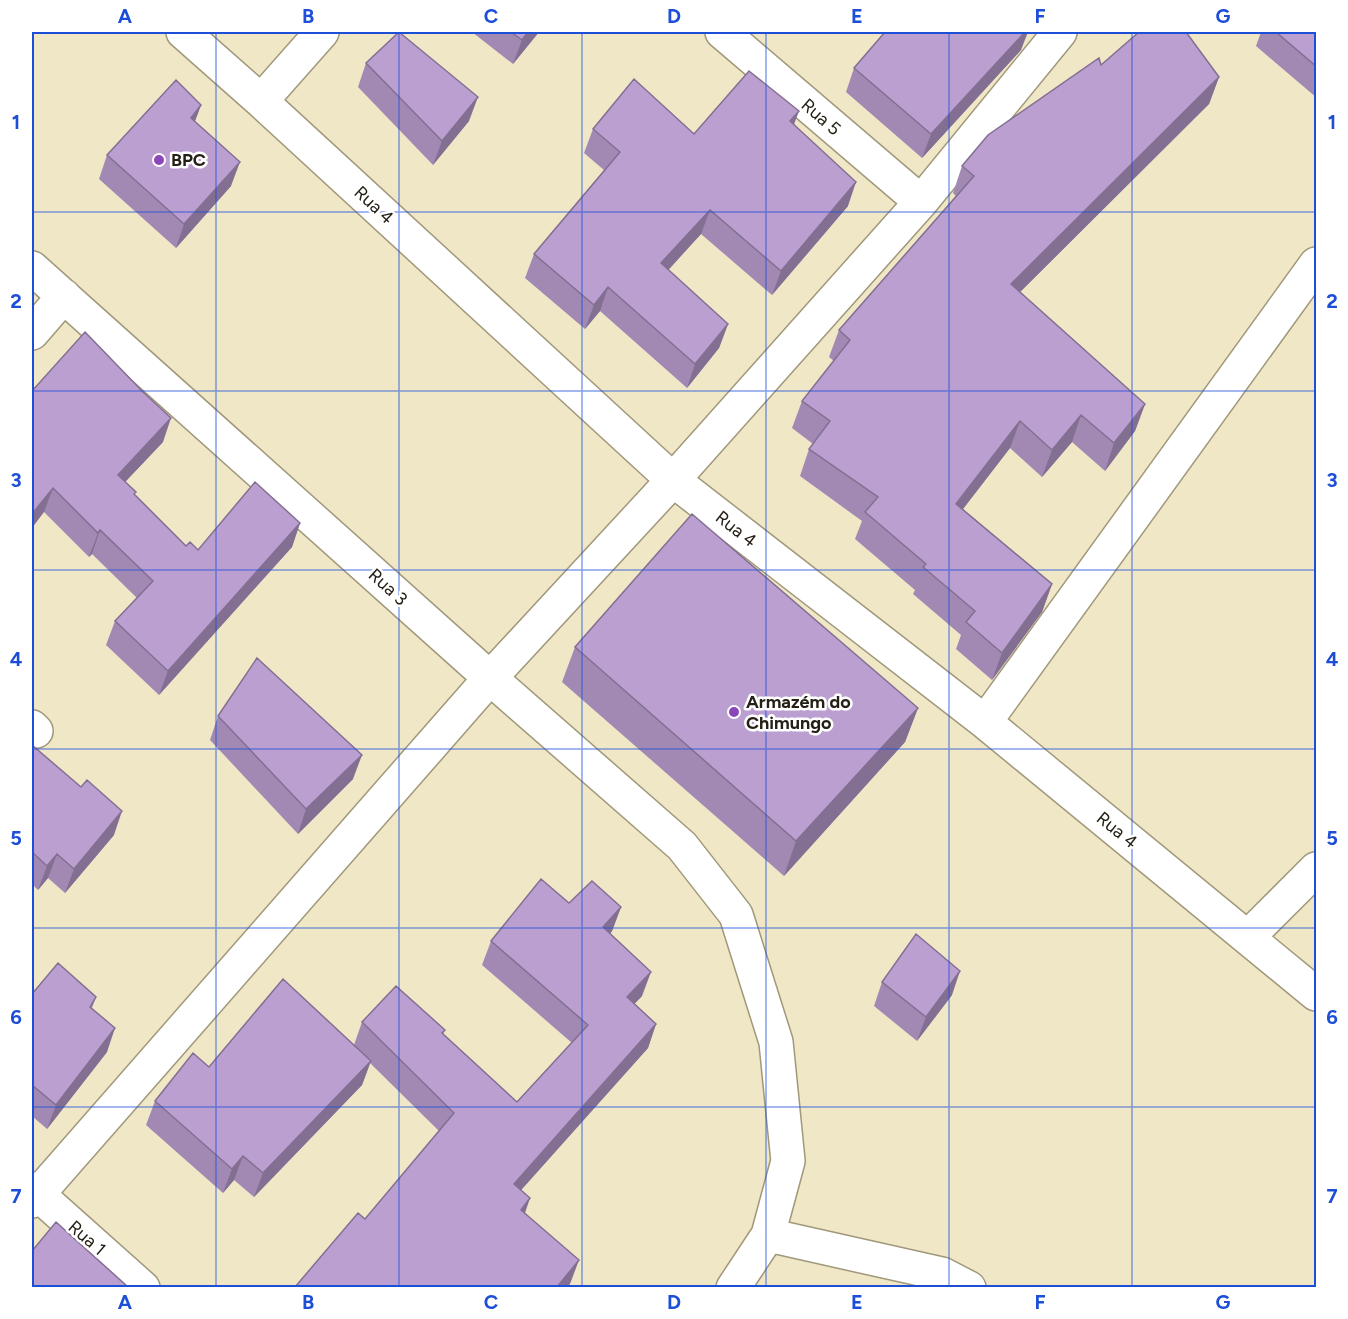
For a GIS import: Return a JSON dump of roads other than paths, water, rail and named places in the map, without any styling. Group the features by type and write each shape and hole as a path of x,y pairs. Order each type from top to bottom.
{"street":[{"name":"Rua 4","path":"183,32 673,480 985,722 1317,994"},
{"path":"261,101 322,32"},
{"name":"Rua 5","path":"722,32 921,202"},
{"path":"34,1195 490,678 673,480 921,202 1060,32"},
{"path":"985,722 1317,264"},
{"name":"Rua 3","path":"32,268 490,678 682,846 736,915 776,1042 788,1161 768,1235"},
{"path":"32,333 64,296"},
{"path":"1248,937 1317,869"},
{"name":"Rua 1","path":"34,1195 143,1287"},
{"path":"734,1287 768,1235 942,1274 969,1287"}],"place":[{"name":"BPC","path":"159,160"},
{"name":"Armazém do Chimungo","path":"734,712"}]}
